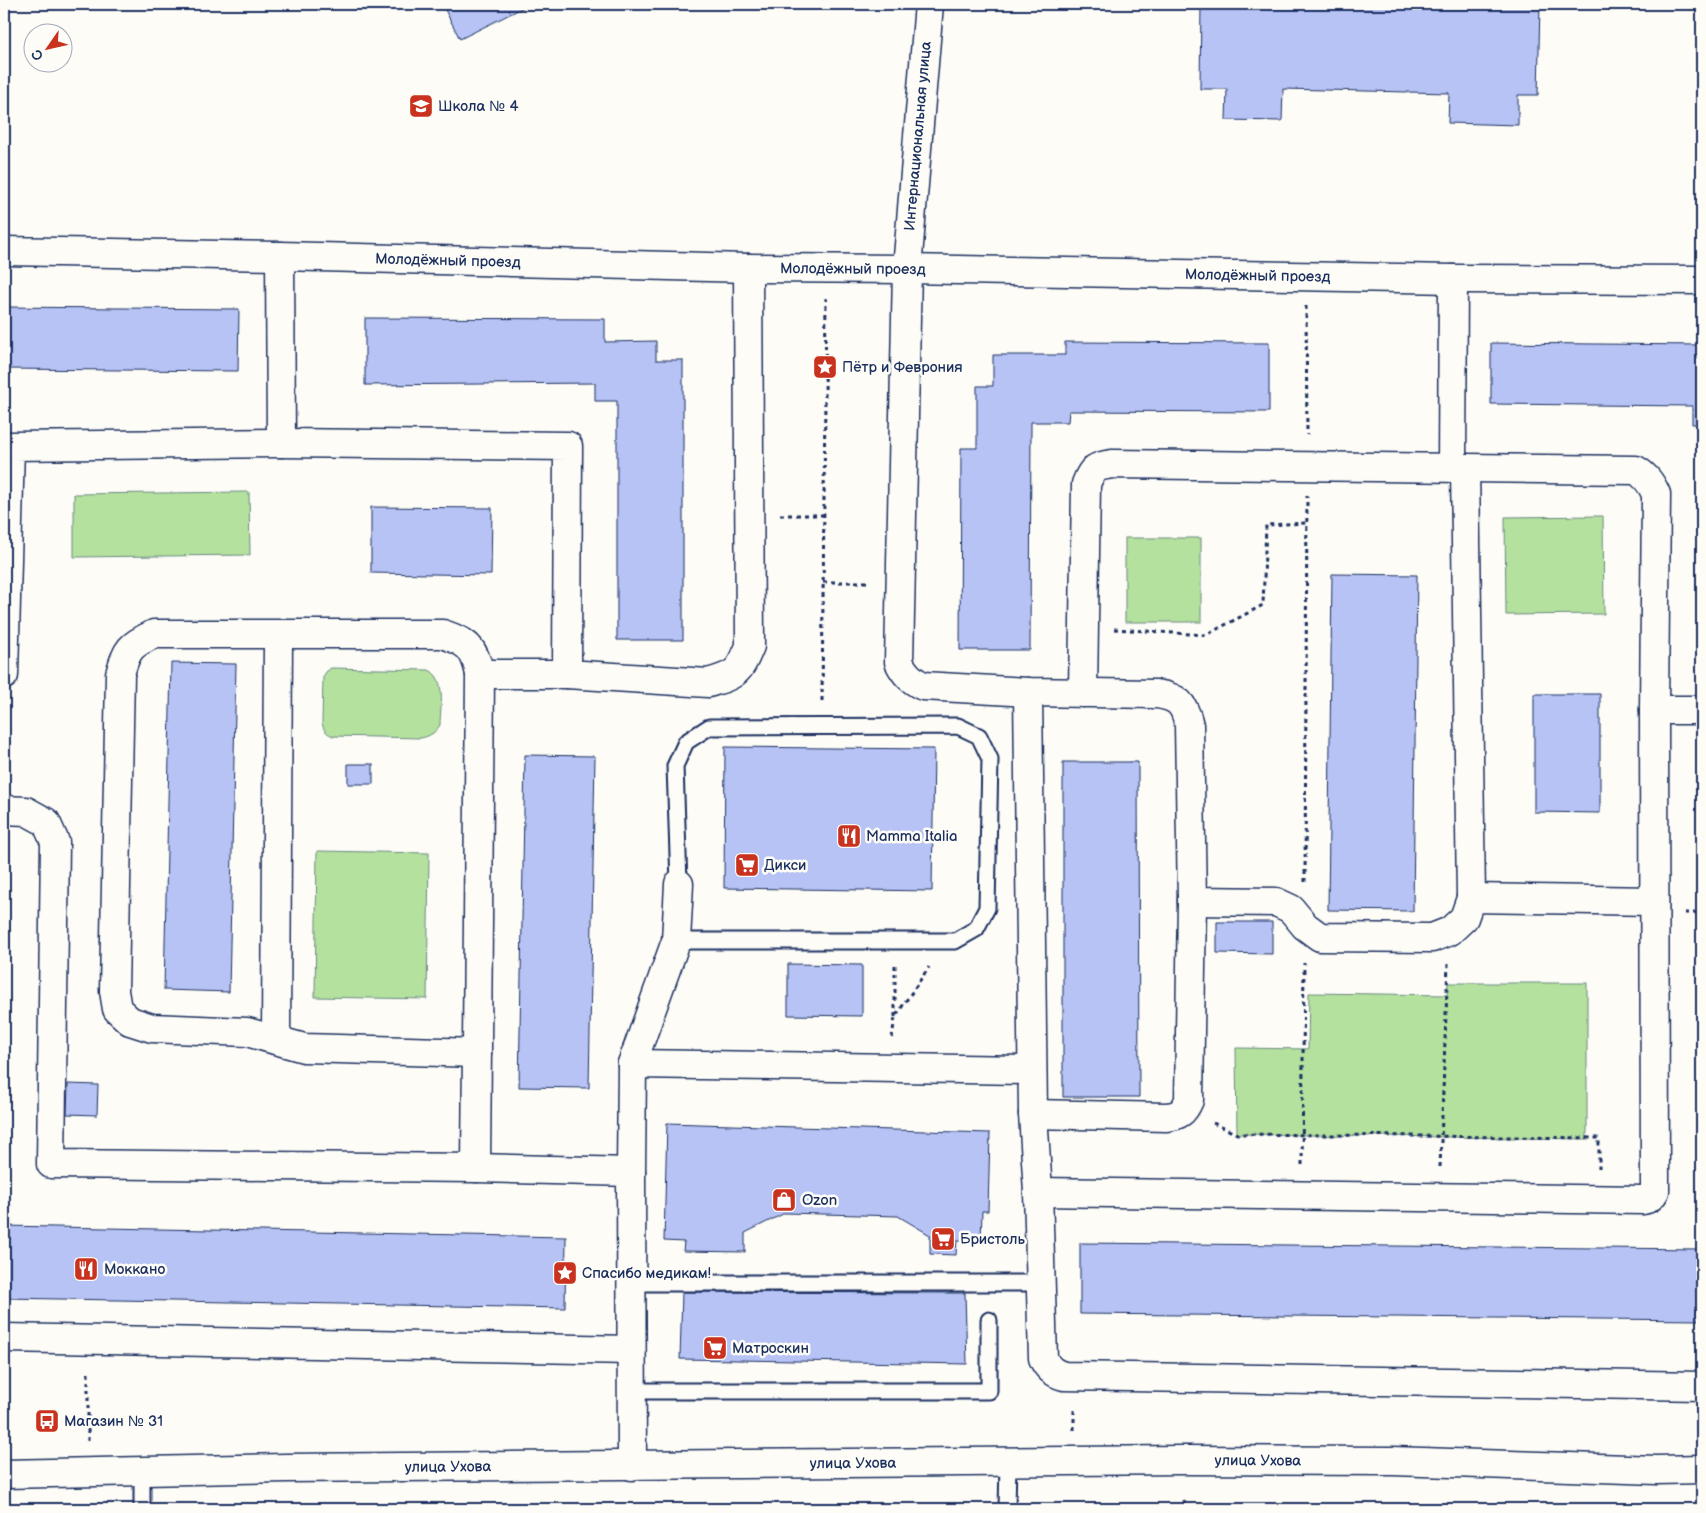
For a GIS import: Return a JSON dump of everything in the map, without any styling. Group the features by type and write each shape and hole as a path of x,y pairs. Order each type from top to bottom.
{"street":[{"name":"Интернациональная улица","path":"929,4 907,269 900,662 904,672 912,681 923,686 1028,692 1156,694 1168,695 1180,701 1186,712 1189,725 1192,901 1189,1100 1184,1111"},
{"name":"Молодёжный проезд","path":"4,251 748,268 1453,279 1702,280"},
{"path":"280,256 281,443"},
{"path":"480,674 567,674 708,683 727,678 742,666 750,646 748,268"},
{"path":"1192,901 1276,902 1291,908 1305,926 1320,937 1432,938 1450,931 1464,918 1471,898 1453,279"},
{"path":"4,675 10,446 281,443 568,446 567,674"},
{"path":"1038,1192 1648,1199 1655,1191 1654,710 1656,494 1651,483 1644,475 1636,470 1099,465 1090,473 1086,484 1083,693"},
{"path":"476,1168 477,1053 480,674 476,655 461,640 442,634 154,634 135,642 125,656 120,674 114,990 117,1009 130,1020 152,1028 247,1032 304,1048 477,1053"},
{"path":"276,1040 278,634"},
{"path":"1028,692 1033,1114 1038,1192 1043,1358 1046,1365 1054,1373 1064,1376 1702,1386"},
{"path":"1654,710 1702,710"},
{"path":"4,810 26,811 46,822 55,842 51,1164 476,1168 631,1172"},
{"path":"632,1466 632,1064 676,941 679,884"},
{"path":"1471,898 1654,901"},
{"path":"632,1064 1032,1070"},
{"path":"1033,1114 1166,1117 1176,1116 1184,1111"},
{"path":"4,1338 631,1350"},
{"name":"улица Ухова","path":"4,1474 296,1468 1183,1460 1393,1461 1657,1470 1702,1469"}],"lane":[{"path":"676,941 955,941 976,929 987,908 990,759 980,736 958,726 709,727 686,742 676,766 679,884"},
{"path":"633,1283 1040,1283"},
{"path":"632,1391 989,1391 989,1320"},
{"path":"1007,1509 1008,1463"},
{"path":"142,1471 142,1509"}],"path":[{"path":"1301,1195 1305,926 1306,300"},
{"path":"822,727 825,326"},
{"path":"750,515 824,515"},
{"path":"1084,627 1206,635 1263,605 1266,525 1307,523"},
{"path":"823,582 901,582"},
{"path":"1439,1197 1450,931"},
{"path":"887,1068 895,1017 895,941"},
{"path":"895,1017 946,941"},
{"path":"1184,1111 1237,1134 1599,1138 1598,1199"},
{"path":"88,1442 89,1340"},
{"path":"1184,1500 1185,1509"}],"green space":[{"path":"249,492 250,555 74,557 74,494"},
{"path":"1603,516 1604,614 1506,615 1505,517"},
{"path":"1125,538 1201,538 1201,622 1125,622"},
{"path":"331,668 429,670 435,674 440,687 440,725 432,734 421,738 331,735 324,729 322,722 323,677"},
{"path":"317,851 429,853 427,999 315,997"},
{"path":"1448,983 1587,983 1587,1139 1237,1134 1236,1048 1308,1049 1309,993 1447,995"}],"building":[{"path":"442,4 530,4 460,39"},
{"path":"1201,4 1540,4 1538,95 1518,95 1518,125 1448,123 1449,93 1283,89 1282,121 1226,120 1227,89 1200,89"},
{"path":"4,307 239,309 238,371 4,369"},
{"path":"365,318 605,319 605,342 656,341 656,360 683,360 683,640 617,640 617,401 595,401 595,383 365,385"},
{"path":"1065,342 1269,343 1269,412 1069,411 1068,422 1031,422 1030,650 960,650 961,448 977,448 977,386 993,386 993,355 1065,355"},
{"path":"1491,343 1702,345 1702,424 1692,424 1692,406 1491,404"},
{"path":"371,507 492,508 491,575 371,573"},
{"path":"1332,574 1417,575 1413,911 1328,910"},
{"path":"171,663 236,664 229,992 164,990"},
{"path":"1534,694 1600,694 1600,813 1534,812"},
{"path":"725,747 934,749 932,891 724,888"},
{"path":"525,755 595,756 589,1088 519,1087"},
{"path":"1063,762 1138,762 1139,1097 1063,1097"},
{"path":"348,764 373,764 373,784 348,784"},
{"path":"1217,922 1272,922 1272,954 1217,953"},
{"path":"788,964 862,965 862,1016 788,1015"},
{"path":"68,1084 98,1085 97,1115 67,1114"},
{"path":"667,1123 990,1133 988,1211 982,1211 981,1241 957,1241 956,1255 930,1254 930,1235 898,1216 785,1213 745,1233 745,1252 683,1251 684,1242 664,1241"},
{"path":"4,1226 566,1237 565,1308 4,1298"},
{"path":"1080,1243 1702,1249 1702,1320 1080,1314"},
{"path":"682,1292 965,1293 967,1364 680,1359"}],"place":[{"name":"Школа № 4","path":"421,106"},
{"name":"Пётр и Феврония","path":"825,367"},
{"name":"Mamma Italia","path":"849,836"},
{"name":"Дикси","path":"747,865"},
{"name":"Ozon","path":"784,1200"},
{"name":"Бристоль","path":"943,1239"},
{"name":"Моккано","path":"86,1269"},
{"name":"Спасибо медикам!","path":"565,1273"},
{"name":"Матроскин","path":"715,1348"},
{"name":"Магазин № 31","path":"47,1421"}]}
